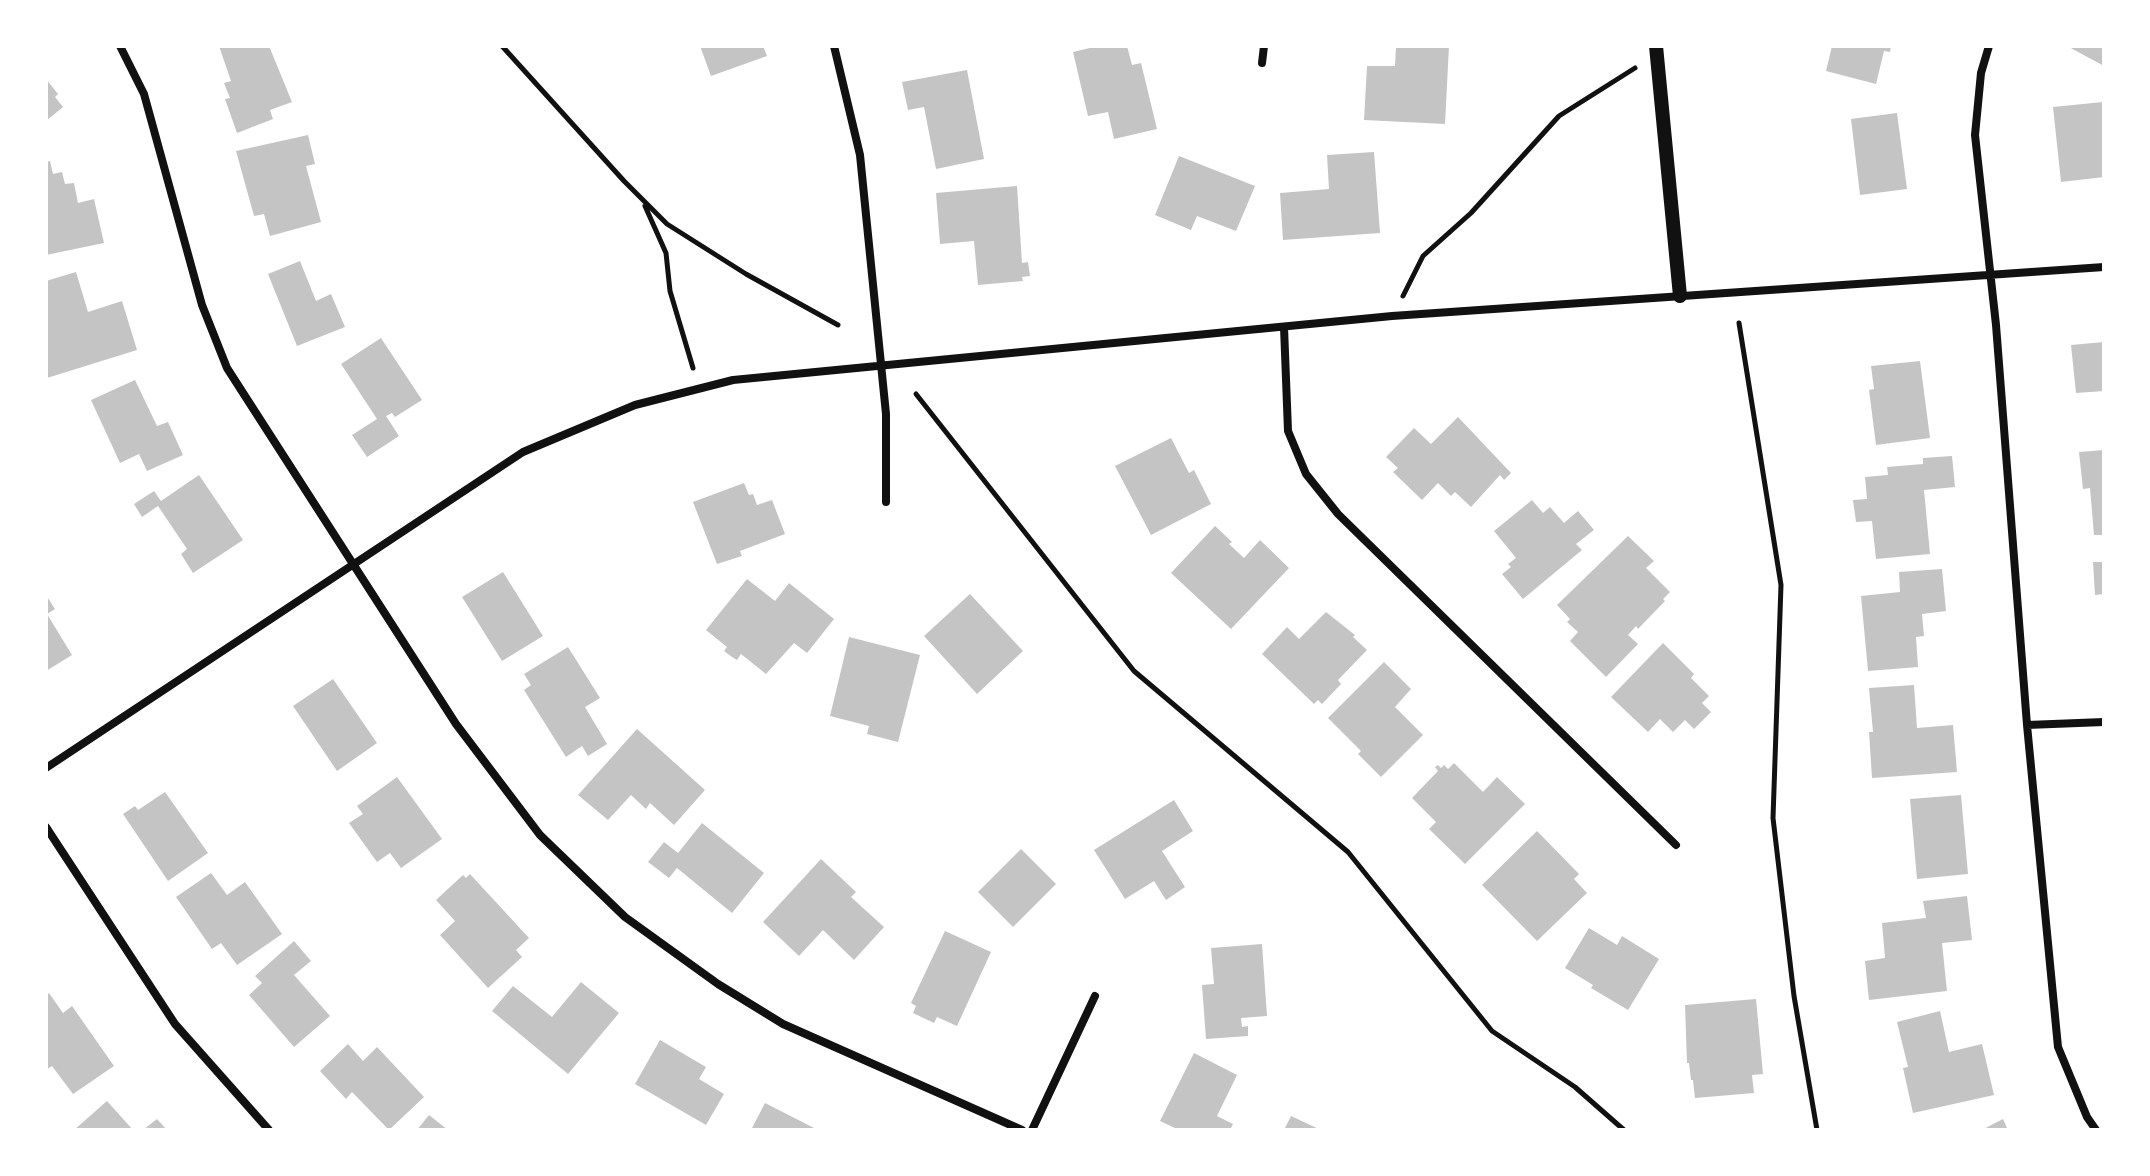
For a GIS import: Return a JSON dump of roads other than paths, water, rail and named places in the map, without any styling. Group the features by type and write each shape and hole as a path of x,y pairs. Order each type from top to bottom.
{"street":[{"path":"120,46 144,94 202,305 227,368 456,724 530,823 625,917 718,984 783,1024 1022,1130"},
{"path":"834,46 860,155 886,414 886,502"},
{"path":"1262,63 1264,46"},
{"path":"1989,46 1981,73 1975,135 1996,325 2027,725 2058,1047 2087,1117 2096,1130"},
{"path":"1656,50 1680,296"},
{"path":"46,768 523,452 635,405 699,388 733,380 1392,316 2104,267"},
{"path":"1284,327 1288,431 1306,474 1338,514 1676,845"},
{"path":"2027,725 2104,722"},
{"path":"46,827 175,1024 269,1130"},
{"path":"1032,1130 1095,996"}]}
